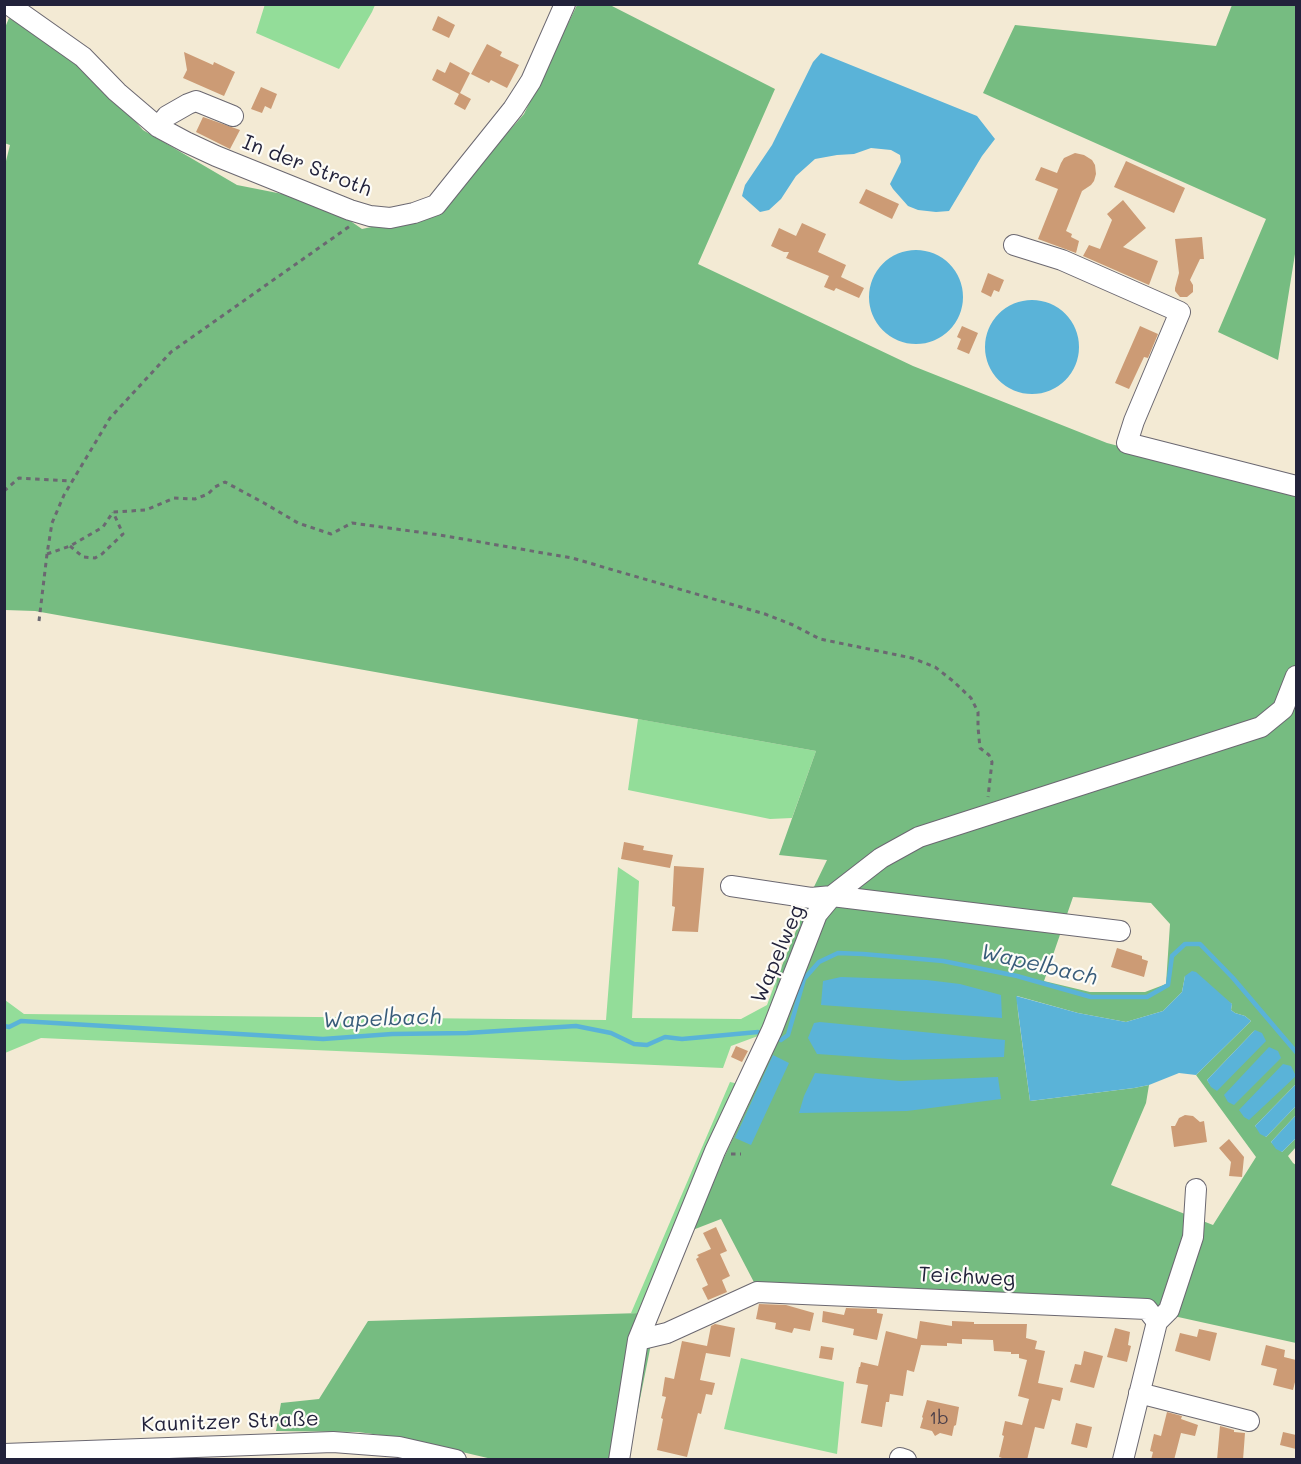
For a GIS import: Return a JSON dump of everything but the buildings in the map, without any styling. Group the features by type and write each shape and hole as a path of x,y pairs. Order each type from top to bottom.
{"street":[{"name":"In der Stroth","path":"8,4 83,57 117,92 158,127 216,156 350,210 390,218 414,213 435,205 513,109 531,81 565,4"},
{"path":"158,127 167,116 196,101 233,116"},
{"path":"1014,245 1062,260 1180,312 1127,443 1296,486"},
{"name":"Wapelweg","path":"619,1460 638,1340 715,1151 772,1030 817,914 832,896 881,858 919,837 1261,726 1290,711 1296,676"},
{"path":"731,886 811,898 832,896 1120,931"},
{"path":"1123,1460 1156,1322 1169,1310 1193,1237 1196,1189"},
{"name":"Teichweg","path":"638,1340 667,1333 757,1292 1147,1310 1156,1322"},
{"path":"1139,1393 1249,1421"},
{"name":"Kaunitzer Straße","path":"4,1454 333,1442 399,1447 456,1460"}],"path":[{"path":"39,621 52,523 64,495 110,418 171,352 366,215"},
{"path":"4,491 19,478 72,481"},
{"path":"113,512 146,510 174,498 195,500 225,482 298,523 331,534 352,523 440,535 572,558 765,614 820,639 912,658 935,667 953,681 971,698 978,711 980,748 989,755 992,762 987,805 992,814"},
{"path":"47,554 70,546 102,527 113,512"},
{"path":"70,546 83,557 95,558 102,554 123,534 113,512"}],"green space":[{"path":"265,4 375,5 339,69 256,33"},
{"path":"577,5 610,5 775,89 698,264 913,366 1107,443 1296,493 1296,1084 1255,1126 1266,1137 1296,1106 1296,1115 1271,1142 1282,1152 1296,1138 1296,1147 1288,1156 1296,1165 1296,1343 1169,1315 757,1288 721,1219 690,1231 772,1054 777,978 827,860 779,855 816,751 35,611 5,610 4,169 10,145 4,143 4,30 9,18 86,65 143,130 237,185 323,202 362,229 437,213 524,114","holes":["1073,897 1151,903 1170,924 1166,984 1145,992 1090,992 1044,981","1185,976 1232,1004 1231,1010 1251,1021 1196,1075 1256,1157 1213,1225 1111,1185 1146,1103 1149,1085 1030,1101 1018,1012 1017,996 1078,1013 1126,1022 1163,1011 1182,992","1255,1030 1212,1087 1207,1080"]},
{"path":"1232,5 1296,5 1296,238 1278,360 1218,332 1266,219 983,93 1015,25 1216,46"},
{"path":"638,719 816,751 792,818 770,819 628,790"},
{"path":"618,867 639,881 632,1018 741,1019 767,1005 777,978 773,1012 758,1036 731,1046 723,1068 41,1038 5,1053 5,1000 24,1014 606,1020"},
{"path":"730,1082 739,1084 641,1313 631,1313"},
{"path":"641,1313 651,1344 628,1459 492,1459 402,1438 358,1432 276,1431 281,1403 319,1399 368,1321"},
{"path":"741,1358 844,1382 837,1454 724,1429"}],"water":[{"path":"821,53 977,116 995,139 982,156 949,211 918,210 908,206 890,184 901,162 900,155 891,150 871,148 854,154 815,159 796,176 781,199 769,210 760,212 742,196 745,185 772,145 813,62"},
{"path":"916,250 934,253 949,264 960,279 963,297 960,315 949,330 934,341 916,344 898,341 883,330 872,315 869,297 872,279 883,264 898,253"},
{"path":"1032,300 1050,303 1065,314 1076,329 1079,347 1076,365 1065,380 1050,391 1032,394 1014,391 999,380 988,365 985,347 988,329 999,314 1014,303"},
{"path":"1192,971 1232,1004 1231,1010 1251,1021 1196,1075 1179,1073 1149,1085 1134,1088 1030,1101 1016,996 1078,1013 1126,1022 1163,1011 1182,992 1185,976"},
{"path":"841,977 927,980 960,984 1001,995 1002,1018 821,1005 823,981"},
{"path":"814,1023 1005,1040 1004,1057 903,1060 817,1054 808,1038"},
{"path":"1255,1030 1262,1033 1266,1041 1217,1091 1211,1087 1207,1080"},
{"path":"1269,1047 1278,1051 1281,1058 1234,1105 1228,1102 1224,1095"},
{"path":"773,1055 789,1063 751,1145 735,1138"},
{"path":"1283,1064 1291,1066 1296,1076 1249,1120 1244,1117 1239,1110"},
{"path":"815,1073 900,1081 998,1077 1001,1099 907,1111 799,1113"},
{"path":"1296,1084 1296,1106 1266,1137 1260,1134 1255,1126"},
{"path":"1296,1115 1296,1138 1282,1152 1276,1149 1271,1142"}],"waterway":[{"name":"Wapelbach","path":"781,1040 788,1035 804,979 819,962 838,953 943,961 1017,976 1091,997 1147,997 1168,985 1172,956 1185,944 1200,944 1233,978 1296,1052"},
{"name":"Wapelbach","path":"4,1026 9,1027 21,1021 323,1039 576,1026 611,1033 634,1044 647,1045 665,1037 682,1039 758,1032"}]}
